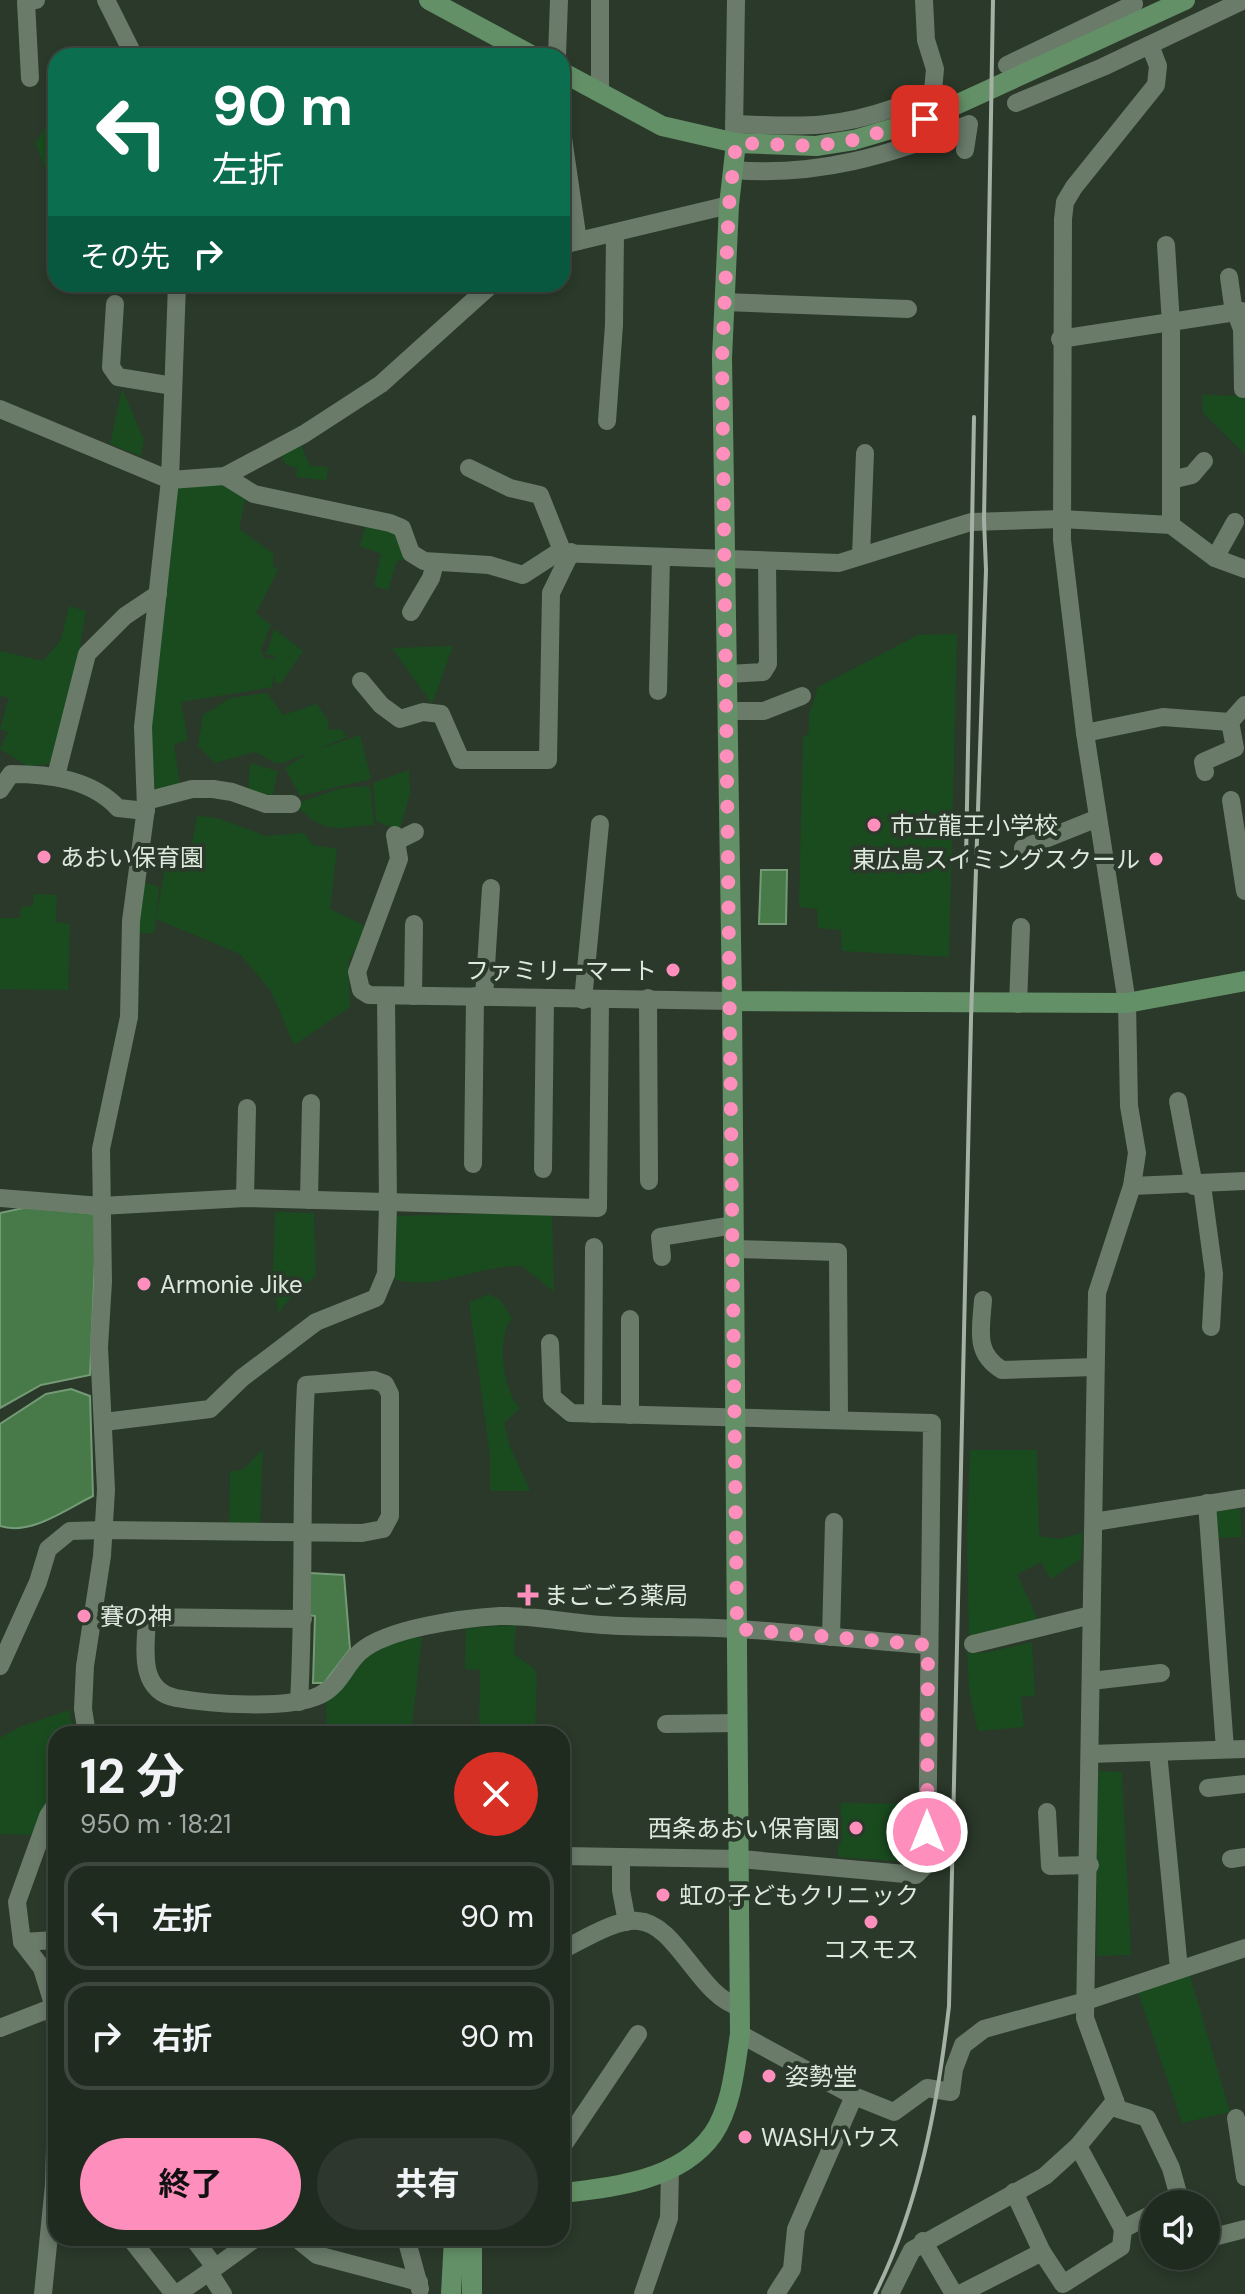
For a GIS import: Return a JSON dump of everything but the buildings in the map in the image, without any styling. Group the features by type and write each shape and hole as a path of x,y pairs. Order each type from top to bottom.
{"street":[{"path":"30,78 26,2 36,0"},
{"path":"106,0 130,48"},
{"path":"429,0 518,48"},
{"path":"557,48 559,0"},
{"path":"600,0 600,92"},
{"path":"570,2192 613,2188 670,2168 699,2149 720,2120 733,2079 740,2034 737,1417 724,302 735,134 736,0"},
{"path":"735,134 819,128 866,118 929,95 933,91 935,69 926,40 924,0"},
{"path":"570,76 662,126 816,146 887,132 934,115 1185,0"},
{"path":"1016,103 1244,0"},
{"path":"1007,65 1136,1"},
{"path":"1150,45 1158,66 1156,85 1065,202 1060,339 1061,519 1085,733 1127,1003 1129,1106 1137,1153 1132,1186 1097,1293 1090,1865 1085,2018 1118,2109 1147,2118 1171,2168 1175,2190"},
{"path":"1040,49 1057,86"},
{"path":"929,95 946,133"},
{"path":"733,170 815,170 844,166 969,124 969,142 965,150"},
{"path":"570,243 729,205"},
{"path":"607,421 614,325 615,233"},
{"path":"1166,245 1171,324 1171,525"},
{"path":"1229,277 1242,329 1243,389"},
{"path":"86,1726 83,1709 104,1530 104,1422 99,1347 101,1149 129,1017 131,921 146,806 143,727 170,480 177,292"},
{"path":"0,409 170,480 225,476 304,434 381,384 483,292"},
{"path":"724,302 908,309"},
{"path":"115,304 111,367 118,377 173,386"},
{"path":"1060,339 1237,312"},
{"path":"861,556 865,453"},
{"path":"1171,480 1192,475 1204,461"},
{"path":"361,681 381,705 400,719 423,712 441,714 461,760 548,760 551,593 567,552 540,495 510,488 469,468"},
{"path":"225,476 254,494 390,523 402,528 411,553 435,563 489,565 523,575 557,553 567,552 839,563 971,522 1061,519 1171,525 1215,558 1245,569"},
{"path":"1215,558 1235,522"},
{"path":"658,691 661,557"},
{"path":"728,674 763,672 768,664 767,561"},
{"path":"411,612 431,578 435,563"},
{"path":"56,776 87,654 125,616 158,594"},
{"path":"729,711 764,711 802,696"},
{"path":"1230,722 1245,705"},
{"path":"1085,733 1163,717 1230,722"},
{"path":"1205,772 1203,762 1235,748 1230,722"},
{"path":"0,790 11,774 56,776 107,796 118,808 146,806 192,789 232,792 266,804 292,804"},
{"path":"1231,800 1245,891"},
{"path":"1023,848 1098,818"},
{"path":"0,1198 101,1206 245,1198 598,1208 592,1000 600,824"},
{"path":"415,832 396,838 399,859 357,972 361,990 369,995 592,1000 1127,1003 1245,981"},
{"path":"473,1164 480,996 491,888"},
{"path":"413,996 414,924"},
{"path":"1018,1004 1021,927"},
{"path":"104,1422 210,1409 242,1378 316,1322 376,1298 386,1274 386,996"},
{"path":"543,1169 545,998"},
{"path":"648,998 649,1181"},
{"path":"1178,1101 1214,1274 1211,1327"},
{"path":"309,1200 311,1103"},
{"path":"245,1198 247,1108"},
{"path":"1132,1186 1198,1186 1245,1181"},
{"path":"662,1257 660,1237 734,1225"},
{"path":"593,1414 594,1247"},
{"path":"734,1249 838,1252 839,1420"},
{"path":"983,1300 980,1348 990,1363 1002,1370 1095,1367"},
{"path":"630,1319 630,1415"},
{"path":"550,1343 552,1397 571,1413 932,1423 927,1864 916,1875 741,1859 570,1856"},
{"path":"0,1666 38,1582 48,1549 70,1531 104,1530 305,1533 374,1533 388,1523 390,1394 385,1384 374,1380 306,1385 305,1533 299,1702"},
{"path":"1094,1522 1245,1498"},
{"path":"1207,1503 1225,1749"},
{"path":"831,1637 834,1522"},
{"path":"93,1614 303,1619"},
{"path":"973,1644 1091,1615"},
{"path":"144,1617 149,1681 162,1692 175,1697 232,1702 299,1702 327,1692 359,1652 373,1643 424,1628 501,1616 604,1625 737,1629 928,1645"},
{"path":"1091,1681 1161,1673"},
{"path":"666,1724 738,1723"},
{"path":"1090,1754 1245,1749"},
{"path":"1158,1752 1179,1969"},
{"path":"1208,1788 1245,1784"},
{"path":"1047,1812 1050,1866 1090,1865"},
{"path":"48,1834 8,1903 22,1942 42,1968 48,1988"},
{"path":"621,1858 621,1890 627,1922"},
{"path":"570,1947 627,1922 641,1921 662,1931 724,2003 740,2007"},
{"path":"22,1942 48,1940"},
{"path":"740,2034 854,2096 894,2112 927,2088 951,2092 963,2045 984,2029 1086,2001 1245,1948"},
{"path":"0,2028 48,2009"},
{"path":"570,2135 638,2034"},
{"path":"776,2294 792,2269 796,2229 854,2096"},
{"path":"890,2294 912,2250 923,2241 1045,2176 1078,2146 1115,2101"},
{"path":"1236,2118 1245,2177"},
{"path":"1014,2192 1042,2252 1063,2284 1121,2247 1123,2229 1078,2146"},
{"path":"643,2294 669,2218 670,2168"},
{"path":"570,2180 638,2179"},
{"path":"1123,2229 1140,2220"},
{"path":"1220,2235 1245,2229"},
{"path":"923,2241 954,2294"},
{"path":"43,2294 50,2246"},
{"path":"136,2246 175,2294 245,2246"},
{"path":"198,2246 223,2294"},
{"path":"306,2246 317,2255 419,2288"},
{"path":"408,2246 419,2288"},
{"path":"451,2294 454,2246"},
{"path":"472,2246 472,2294"},
{"path":"960,2294 1042,2252"}],"shaded area":[{"path":"48,124 48,174 35,143"},
{"path":"122,389 144,440 141,456 110,444"},
{"path":"1202,395 1245,396 1245,454 1203,413"},
{"path":"300,443 310,466 328,467 326,480 296,477 297,468 286,465 281,456"},
{"path":"224,483 246,494 239,529 274,554 273,565 278,570 256,613 271,625 261,649 264,658 275,659 275,655 266,655 274,629 303,651 281,683 275,683 274,672 272,687 181,702 188,740 174,744 180,787 150,797 146,728 175,485"},
{"path":"367,520 401,531 404,560 397,561 388,590 374,586 381,554 360,546"},
{"path":"69,606 86,611 82,647 50,764 27,766 0,749 8,732 0,729 9,698 0,696 0,651 43,661 61,640"},
{"name":"市立龍王小学校","path":"957,634 949,957 842,951 841,930 818,928 817,909 799,907 803,738 809,733 809,715 818,687 918,635"},
{"path":"453,646 432,704 392,648"},
{"path":"267,693 283,715 317,704 328,720 329,730 341,729 347,737 284,763 275,763 255,752 215,763 198,746 203,715 230,698"},
{"path":"360,735 371,779 300,796 285,768 310,752"},
{"path":"250,763 278,771 272,799 248,792"},
{"path":"409,770 410,793 401,826 395,829 376,821 373,783"},
{"path":"370,786 374,825 333,828 316,822 298,807 301,802 342,788"},
{"path":"197,816 218,818 266,836 304,833 313,845 337,849 330,909 368,927 348,963 350,1007 294,1045 271,991 240,954 156,919 166,862 188,865"},
{"path":"761,870 787,870 786,924 759,924"},
{"path":"141,881 159,887 154,933 136,933"},
{"path":"34,894 57,895 56,922 70,924 68,990 0,989 0,918 20,918 21,907 33,906"},
{"path":"28,1207 97,1214 90,1375 41,1385 0,1408 0,1213"},
{"path":"275,1212 314,1213 316,1276 298,1289 278,1313 273,1273"},
{"path":"552,1212 554,1292 522,1266 488,1269 426,1282 392,1279 392,1216"},
{"path":"489,1294 500,1300 512,1318 504,1337 504,1364 509,1390 520,1408 504,1423 528,1491 490,1491 490,1455 470,1309 470,1302"},
{"path":"71,1389 90,1396 93,1496 36,1524 12,1528 0,1526 0,1424 46,1394"},
{"path":"263,1449 260,1527 229,1526 230,1472 244,1469"},
{"path":"970,1450 1037,1450 1039,1536 1059,1539 1083,1533 1081,1559 1051,1579 1041,1562 1017,1574 1039,1622 969,1640 967,1538"},
{"path":"1240,1509 1242,1537 1215,1538 1211,1520 1220,1510"},
{"path":"310,1573 344,1575 350,1649 324,1683 313,1683 315,1616 308,1615"},
{"path":"516,1625 514,1654 535,1669 537,1678 535,1726 479,1726 480,1670 465,1669 466,1628"},
{"path":"422,1637 412,1726 327,1726 326,1702 362,1657 396,1640"},
{"path":"1032,1642 1035,1696 1021,1697 1024,1727 978,1731 969,1690 967,1652 984,1653"},
{"path":"69,1710 73,1726 48,1726 48,1803 31,1835 0,1834 0,1738 20,1727"},
{"path":"1097,1771 1122,1772 1131,1955 1097,1956"},
{"path":"841,1803 913,1804 911,1862 838,1857"},
{"path":"1189,1973 1230,2112 1182,2123 1137,1989"}],"railway":[{"path":"875,2294 904,2226 915,2190 939,2080 949,2006 971,1019 986,570 984,520 993,0"},
{"path":"966,861 974,417"}],"place":[{"name":"市立龍王小学校","path":"874,825"},
{"name":"あおい保育園","path":"44,857"},
{"name":"東広島スイミングスクール","path":"1156,859"},
{"name":"ファミリーマート","path":"673,970"},
{"name":"Armonie Jike","path":"144,1284"},
{"name":"まごごろ薬局","path":"528,1595"},
{"name":"賽の神","path":"84,1616"},
{"name":"西条あおい保育園","path":"856,1828"},
{"name":"虹の子どもクリニック","path":"663,1895"},
{"name":"コスモス","path":"871,1922"},
{"name":"姿勢堂","path":"769,2076"},
{"name":"WASHハウス","path":"745,2137"}],"route":[{"path":"925,119 887,132 816,146 736,143 729,205 722,358 727,560 737,1629 928,1645 927,1832"}]}
